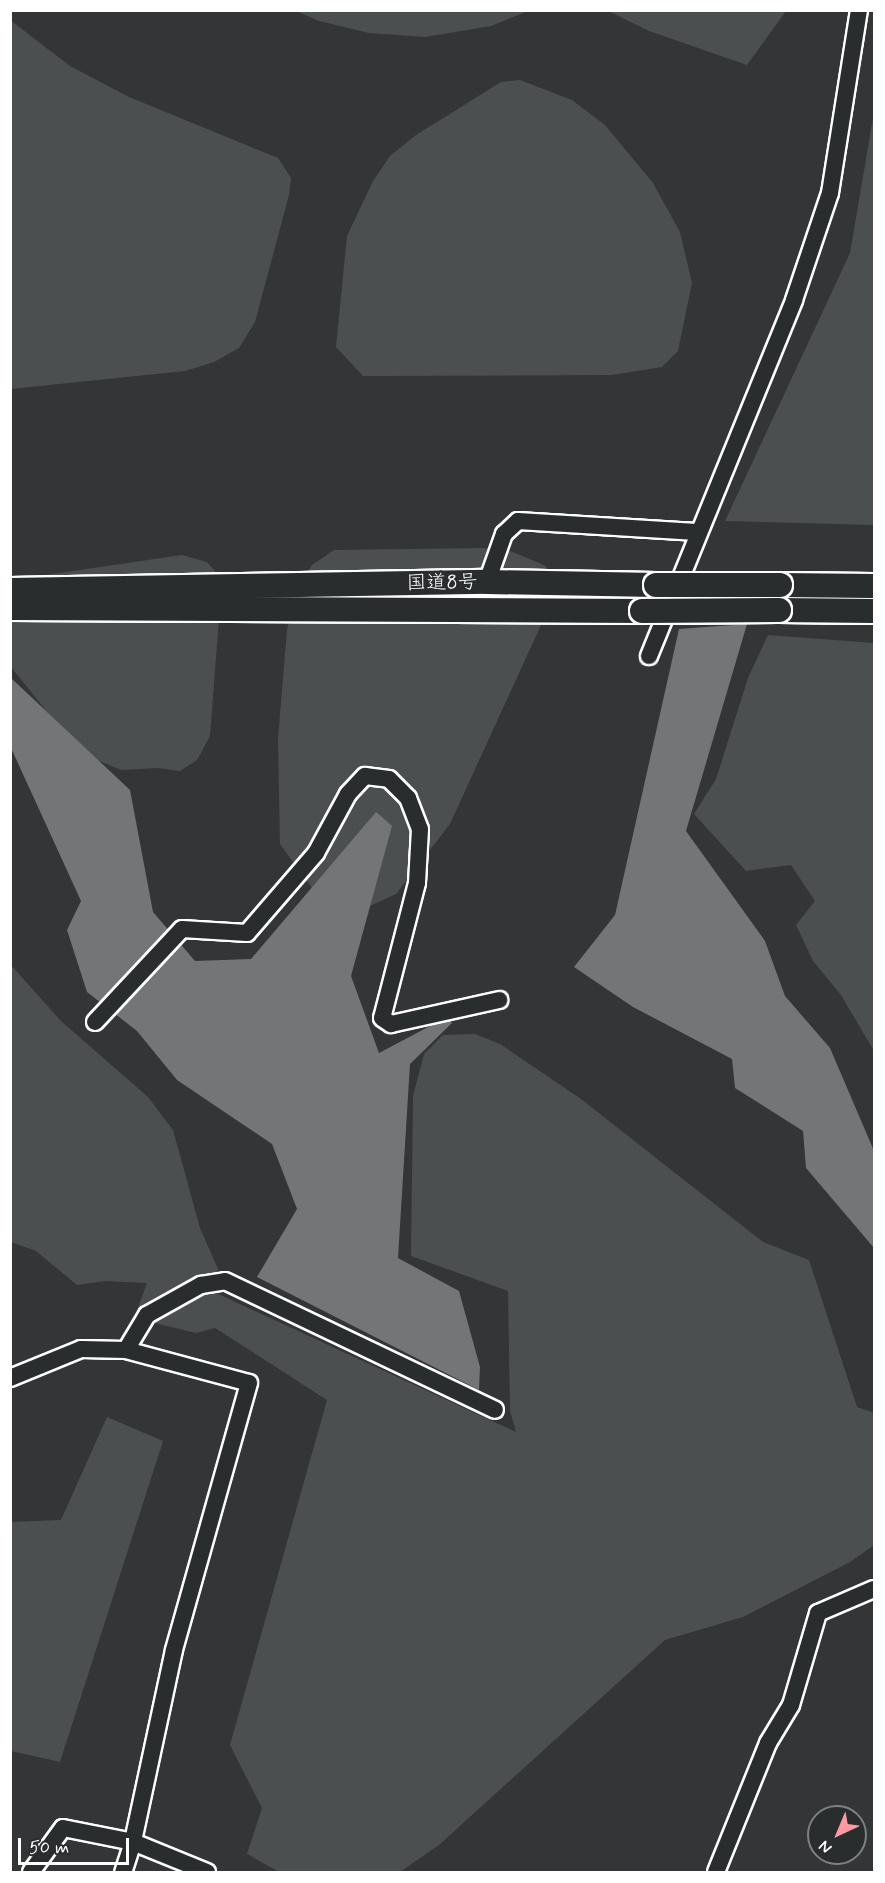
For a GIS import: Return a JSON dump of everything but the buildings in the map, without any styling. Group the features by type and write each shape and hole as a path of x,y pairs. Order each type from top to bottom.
{"highway":[{"name":"国道8号","path":"56,596 487,582 874,586"},
{"path":"10,584 56,596"},
{"name":"国道8号","path":"10,590 56,596 642,611 874,610"},
{"path":"10,611 56,596"}],"street":[{"path":"649,656 697,532 794,300 830,193 859,10"},
{"path":"487,582 504,534 518,521 697,532"},
{"path":"99,1018 182,929 247,933 316,853 348,794 365,776 389,779 408,798 420,829 417,884 382,1018 390,1024 499,1000"},
{"path":"126,1350 147,1315 201,1285 225,1281 495,1410"},
{"path":"10,1378 81,1349 126,1350 249,1383 174,1650 133,1842 123,1872"},
{"path":"716,1872 768,1743 792,1705 818,1613 874,1590"},
{"path":"31,1872 63,1828 133,1842 207,1872"}],"shaded area":[{"path":"296,11 528,11 491,26 425,37 369,33 319,21"},
{"path":"608,11 786,11 747,65 649,31"},
{"path":"10,20 70,66 129,97 278,158 291,178 289,195 255,322 239,348 214,362 185,371 11,389"},
{"path":"520,80 572,100 605,125 653,183 680,232 692,283 678,351 662,367 612,375 363,376 336,347 347,236 373,181 390,156 416,135 501,82"},
{"path":"874,112 874,525 725,521 850,253"},
{"path":"482,548 508,550 544,565 556,577 557,590 450,824 396,894 365,908 322,902 280,844 278,739 287,630 296,589 312,565 334,550"},
{"path":"182,555 207,562 222,579 210,736 197,760 180,771 158,768 121,770 97,760 48,713 11,667 11,580"},
{"path":"747,624 686,831 765,941 785,996 830,1048 874,1151 874,1248 806,1168 803,1131 735,1088 732,1059 633,1007 574,967 615,915 679,629"},
{"path":"768,635 874,643 874,1051 841,995 813,961 796,925 815,901 791,865 746,871 694,814 716,779 748,678"},
{"path":"10,677 130,790 153,912 195,961 251,959 376,812 392,826 351,976 379,1053 447,1017 452,1023 410,1064 398,1258 459,1291 480,1367 479,1390 257,1277 297,1209 272,1144 177,1080 137,1031 87,992 67,930 81,901 11,748"},
{"path":"10,964 61,1021 148,1097 173,1130 200,1228 218,1269 214,1292 516,1432 510,1411 508,1291 411,1256 413,1096 424,1054 443,1035 475,1034 500,1044 581,1099 763,1242 809,1260 857,1407 874,1413 874,1545 850,1562 743,1617 665,1640 439,1845 400,1872 279,1872 247,1854 262,1808 230,1745 327,1400 215,1328 196,1333 134,1318 147,1283 105,1281 77,1285 36,1251 11,1242"},
{"path":"107,1417 163,1441 60,1762 11,1751 11,1522 61,1520"}]}
